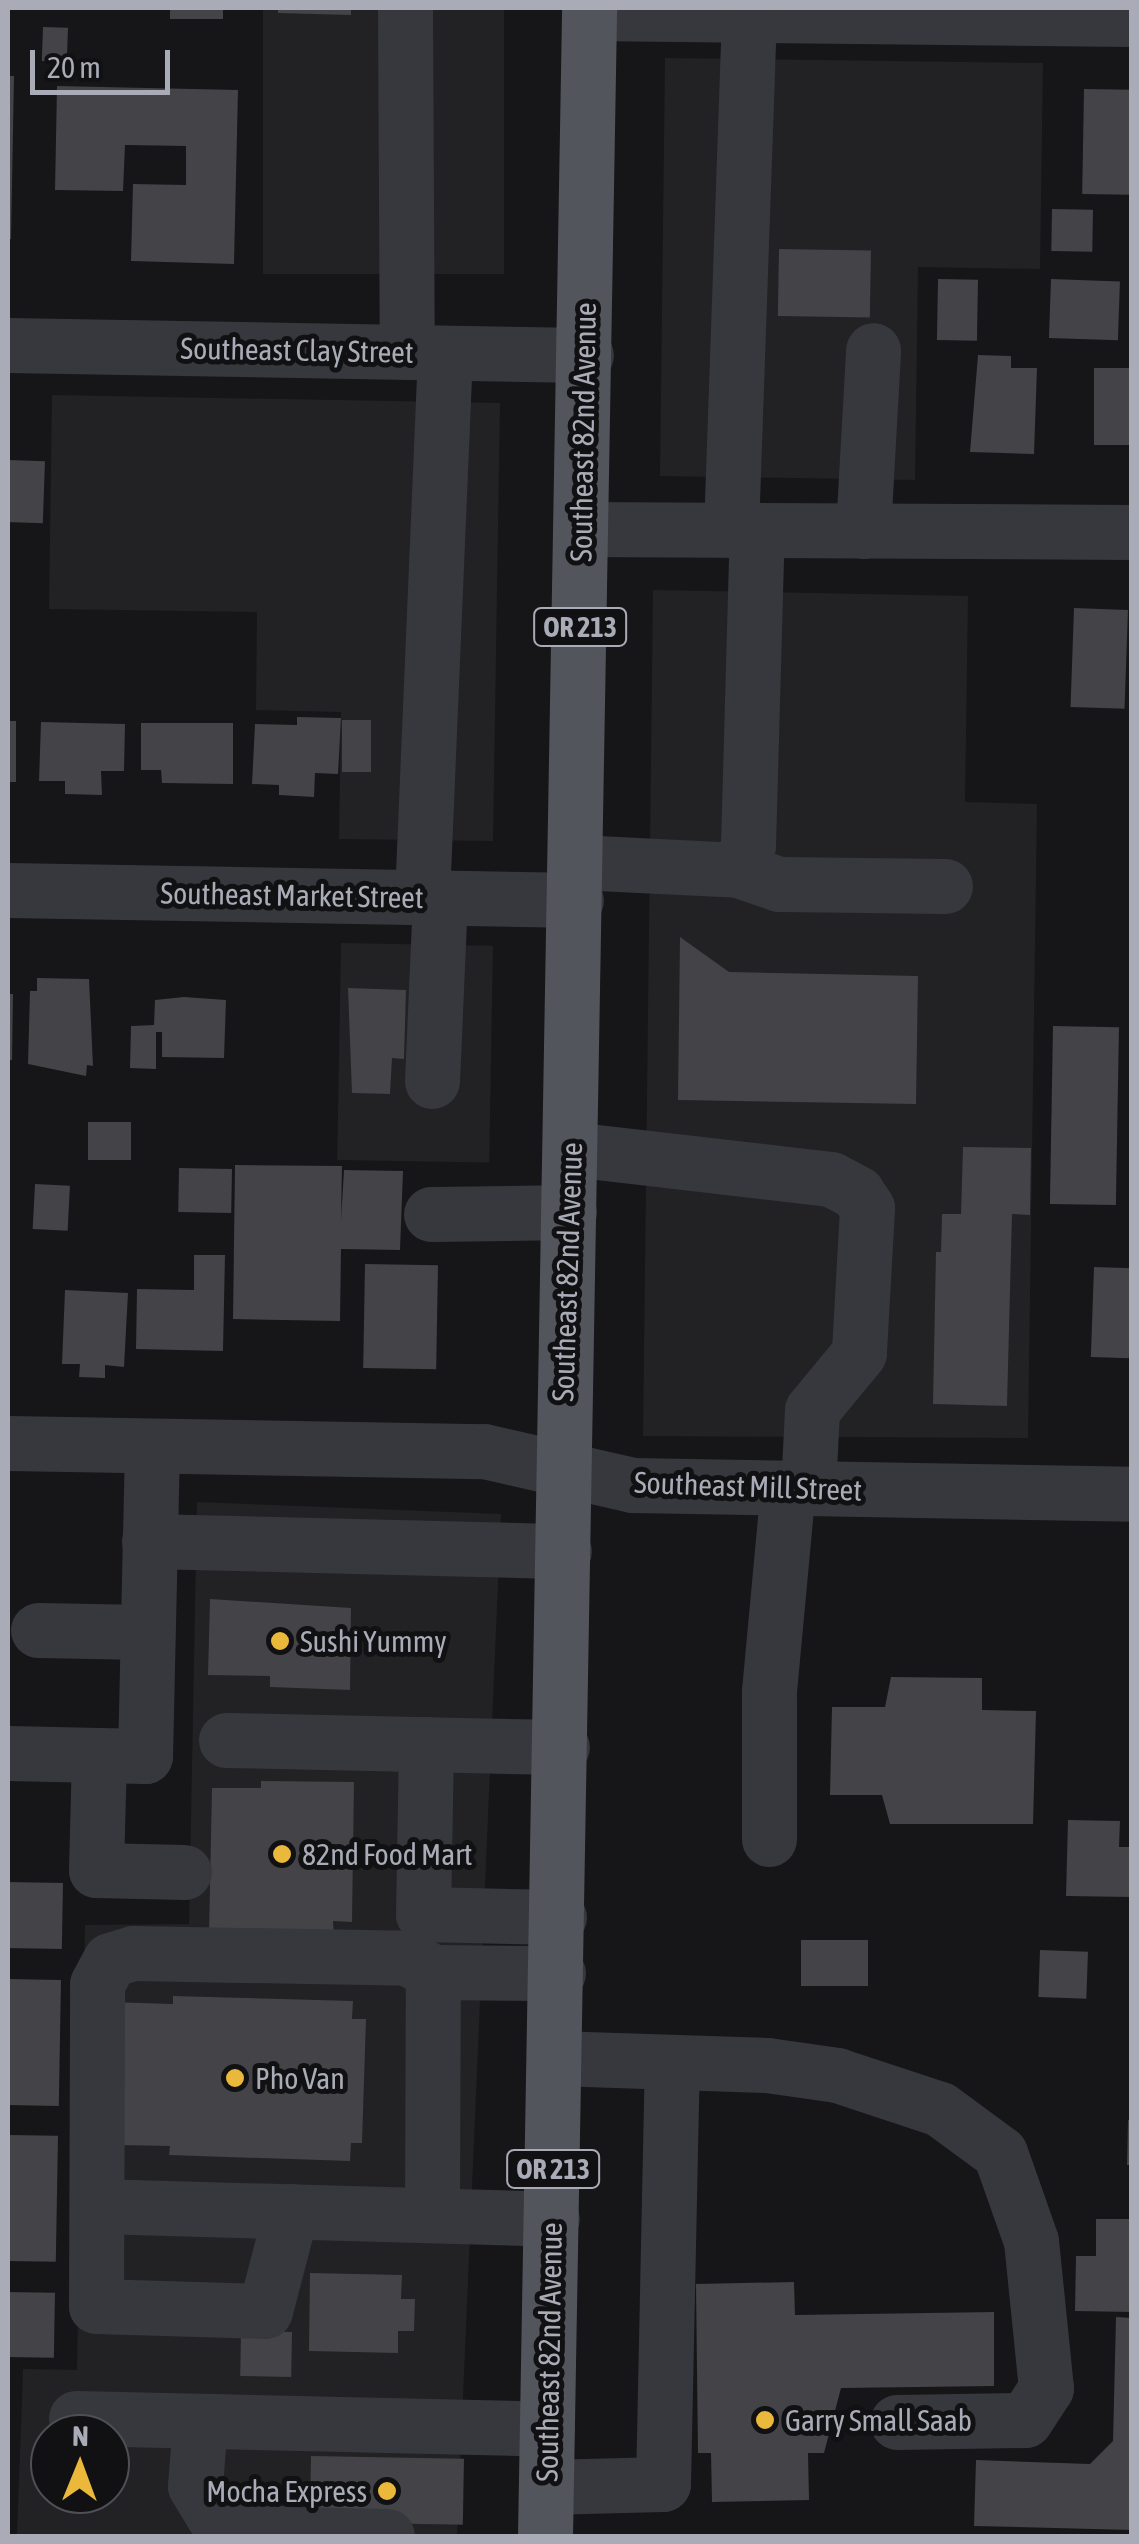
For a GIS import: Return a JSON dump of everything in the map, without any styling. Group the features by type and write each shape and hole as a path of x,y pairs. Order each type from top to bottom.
{"main road":[{"name":"Southeast 82nd Avenue","path":"546,2512 589,10"}],"street":[{"path":"404,8 426,352 432,1081"},
{"path":"589,10 1132,19"},
{"path":"738,870 748,845 744,530 749,15"},
{"name":"Southeast Clay Street","path":"8,345 586,355"},
{"path":"863,531 873,350"},
{"path":"581,529 1132,532"},
{"name":"Southeast Market Street","path":"8,890 431,897 576,881 738,870 779,884 944,886"},
{"path":"570,1150 830,1179 857,1192 867,1208 859,1353 812,1410 798,1488 769,1692 769,1838"},
{"path":"431,1214 569,1212"},
{"name":"Southeast Mill Street","path":"8,1443 484,1451 633,1485 1132,1494"},
{"path":"8,1753 145,1756 152,1446"},
{"path":"150,1540 564,1551"},
{"path":"38,1630 147,1632"},
{"path":"226,1740 562,1747"},
{"path":"426,1744 422,1914 559,1918"},
{"path":"99,1755 96,1870 184,1872"},
{"path":"291,2211 265,2311 96,2306 97,1984 118,1954 406,1958 432,1972 558,1974"},
{"path":"432,1972 432,2215"},
{"path":"556,2058 768,2065 837,2075 940,2109 1000,2153 1032,2241 1046,2388 1025,2420 897,2422"},
{"path":"546,2512 663,2484 672,2064"},
{"path":"97,2206 552,2218"},
{"path":"130,2419 547,2428"},
{"path":"200,2421 196,2486 202,2506 217,2522 286,2534 387,2536"}],"shaded area":[{"path":"263,8 504,8 504,274 263,274"},
{"path":"665,58 1043,63 1040,269 918,267 915,480 660,476"},
{"path":"52,395 500,403 493,841 339,839 341,712 256,710 257,612 49,609"},
{"path":"653,590 968,596 965,802 1037,804 1028,1438 643,1436"},
{"path":"341,943 493,946 489,1163 337,1160"},
{"path":"197,1502 501,1514 457,2536 17,2536 23,2369 77,2370 85,1925 189,1924"}],"building":[{"path":"170,8 223,8 223,19 170,19"},
{"path":"278,8 351,8 351,15 278,13"},
{"path":"43,27 68,28 67,62 42,61"},
{"path":"8,76 14,76 11,239 8,239"},
{"path":"57,86 238,90 234,264 131,261 133,184 186,185 186,146 125,145 123,191 55,190"},
{"path":"1084,89 1132,90 1130,195 1082,194"},
{"path":"1052,209 1093,210 1092,252 1051,251"},
{"path":"779,249 871,251 870,318 778,316"},
{"path":"938,279 978,280 977,341 937,340"},
{"path":"1051,279 1120,281 1118,340 1049,338"},
{"path":"978,355 1011,356 1011,368 1037,368 1034,454 970,452"},
{"path":"1094,368 1132,368 1132,445 1094,445"},
{"path":"8,460 45,461 43,523 8,522"},
{"path":"1074,608 1128,610 1125,709 1071,707"},
{"path":"297,717 341,718 338,774 315,773 314,797 279,795 279,785 252,784 255,724 297,725"},
{"path":"342,720 371,720 371,772 342,772"},
{"path":"8,721 16,721 16,782 8,782"},
{"path":"41,722 125,724 124,771 101,771 102,795 65,794 65,781 39,781"},
{"path":"141,723 233,723 233,784 162,783 161,770 141,770"},
{"path":"680,937 729,972 918,976 916,1104 678,1100"},
{"path":"37,978 89,979 93,1066 87,1065 86,1076 28,1064 30,991 37,991"},
{"path":"348,988 406,990 404,1059 392,1058 390,1094 352,1093"},
{"path":"8,994 13,994 12,1060 8,1060"},
{"path":"155,1000 226,1000 224,1058 162,1057 162,1032 156,1032 156,1069 130,1068 131,1026 154,1025"},
{"path":"1053,1026 1119,1027 1116,1205 1050,1204"},
{"path":"88,1122 131,1122 131,1160 88,1160"},
{"path":"963,1147 1031,1148 1030,1215 1012,1214 1007,1406 933,1404 936,1252 941,1252 942,1214 961,1214"},
{"path":"235,1165 342,1166 341,1220 344,1170 403,1171 400,1250 341,1249 340,1321 233,1319"},
{"path":"179,1168 232,1169 231,1213 178,1212"},
{"path":"35,1184 70,1186 68,1231 33,1229"},
{"path":"194,1255 225,1255 223,1351 136,1349 137,1289 194,1290"},
{"path":"365,1264 438,1265 436,1369 363,1368"},
{"path":"1094,1267 1132,1268 1129,1358 1091,1357"},
{"path":"65,1290 128,1293 124,1367 105,1365 105,1378 79,1377 80,1364 62,1364"},
{"name":"Sushi Yummy","path":"210,1599 351,1608 350,1690 270,1687 270,1676 208,1675"},
{"path":"891,1677 982,1678 982,1710 1036,1711 1033,1824 890,1824 882,1795 830,1795 832,1707 885,1707"},
{"name":"82nd Food Mart","path":"261,1781 354,1782 352,1922 333,1921 334,1937 209,1934 212,1788 261,1788"},
{"path":"1068,1820 1120,1821 1119,1847 1132,1847 1132,1897 1066,1896"},
{"path":"8,1882 63,1883 62,1949 8,1948"},
{"path":"801,1940 868,1940 868,1986 801,1986"},
{"path":"1040,1950 1088,1952 1086,1999 1038,1997"},
{"path":"8,1979 61,1980 59,2106 8,2105"},
{"name":"Pho Van","path":"173,1996 353,2001 352,2019 366,2019 362,2143 351,2143 350,2161 169,2155 170,2146 119,2145 108,2002 173,2004"},
{"path":"1128,2120 1132,2121 1132,2165 1127,2165"},
{"path":"8,2135 58,2136 56,2262 8,2261"},
{"path":"1096,2219 1132,2219 1132,2312 1075,2311 1076,2256 1096,2256"},
{"path":"310,2273 402,2275 401,2299 415,2299 414,2331 398,2331 398,2353 309,2351"},
{"name":"Garry Small Saab","path":"794,2282 795,2315 994,2312 994,2386 841,2388 824,2453 808,2453 809,2500 712,2502 711,2453 698,2453 696,2284"},
{"path":"8,2292 55,2293 54,2358 8,2357"},
{"path":"1116,2317 1132,2318 1132,2530 974,2526 976,2460 1090,2464 1113,2441"},
{"path":"241,2331 292,2332 291,2377 240,2376"},
{"name":"Mocha Express","path":"311,2456 464,2459 463,2525 310,2522"}],"place":[{"name":"Sushi Yummy","path":"280,1641"},
{"name":"82nd Food Mart","path":"282,1854"},
{"name":"Pho Van","path":"235,2078"},
{"name":"Garry Small Saab","path":"765,2420"},
{"name":"Mocha Express","path":"387,2491"}]}
